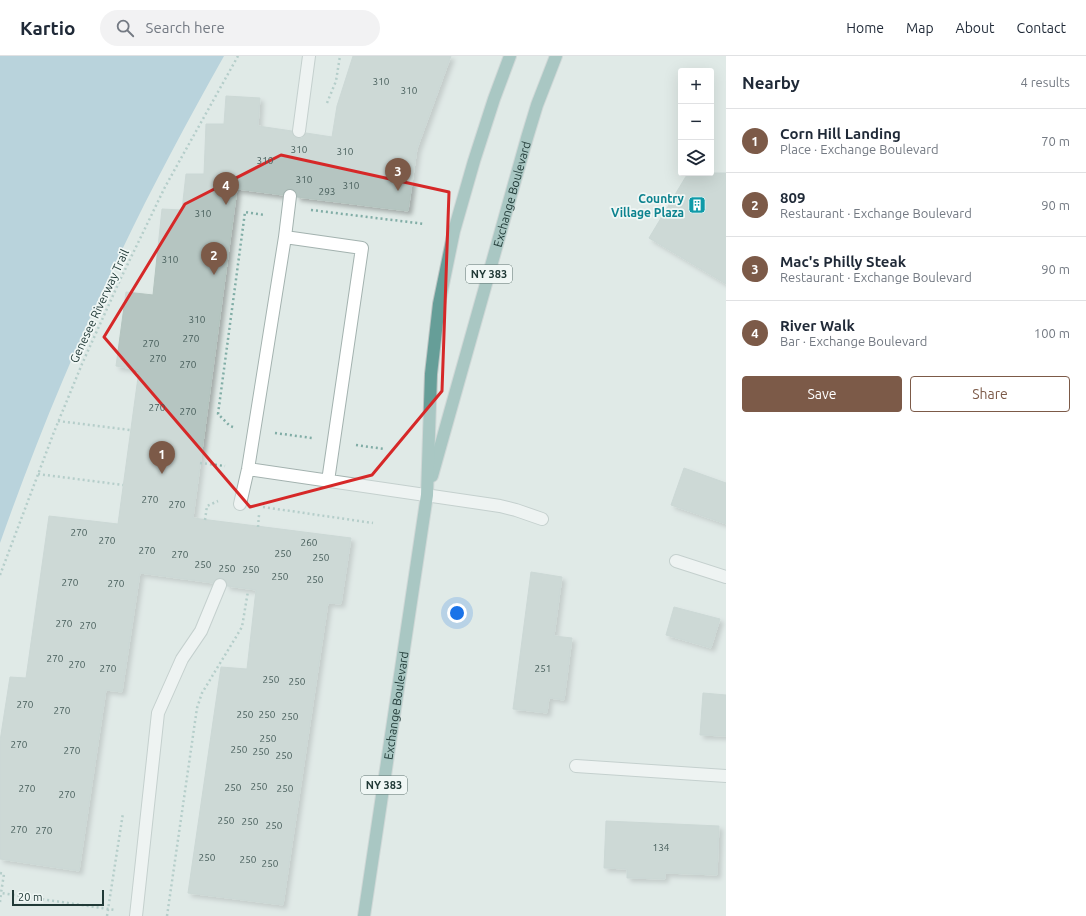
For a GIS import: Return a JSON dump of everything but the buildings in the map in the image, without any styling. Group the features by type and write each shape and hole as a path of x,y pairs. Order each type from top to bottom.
{"main road":[{"name":"Exchange Boulevard","path":"364,916 427,495 431,374 439,304 454,231 490,113 510,56"},
{"name":"Exchange Boulevard","path":"427,495 527,138 537,105 556,56"}],"lane":[{"path":"299,131 309,56"},
{"path":"240,504 248,469 290,202"},
{"path":"285,237 362,248 328,481"},
{"path":"248,469 500,506 542,519"},
{"path":"676,561 726,577"},
{"path":"136,915 158,713 182,659 201,631 220,584"},
{"path":"576,766 726,776"}],"path":[{"name":"Genesee Riverway Trail","path":"0,575 58,421 82,364 165,187 238,56"},
{"path":"326,107 336,81 340,56"},
{"path":"290,202 425,224"},
{"path":"268,210 267,215 245,212 218,414 230,426 384,449"},
{"path":"58,421 130,430"},
{"path":"38,474 123,485"},
{"path":"205,520 207,506 219,501"},
{"path":"240,504 373,523"},
{"path":"167,916 197,708 202,693 242,627 248,591"},
{"path":"0,873 4,874 0,893 0,902"},
{"path":"0,893 108,909 136,915"},
{"path":"107,916 108,909"}],"highlighted area":[{"path":"281,155 449,192 442,391 372,475 250,507 104,337 185,204"}],"water":[{"path":"0,56 224,56 158,177 104,287 56,396 0,543"}],"place":[{"name":"Mac's Philly Steak","path":"398,191"},
{"name":"River Walk","path":"226,205"},
{"name":"Country Village Plaza","path":"697,205"},
{"name":"809","path":"214,275"},
{"name":"Corn Hill Landing","path":"162,474"}]}
